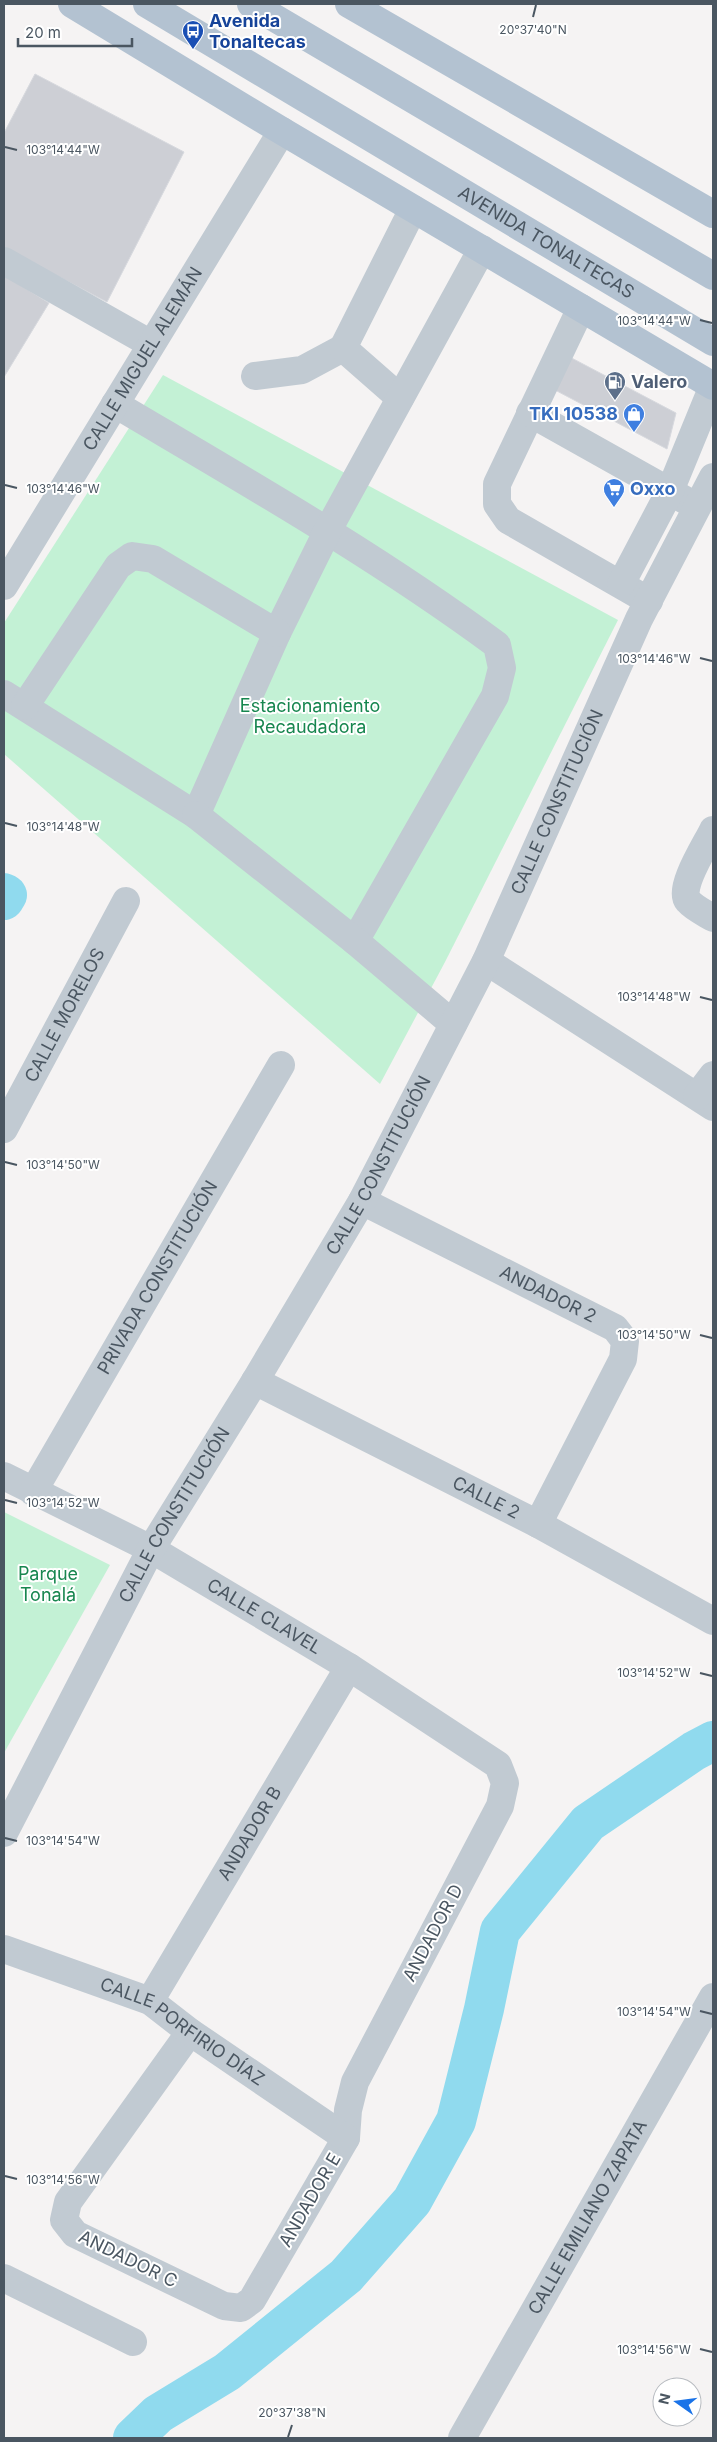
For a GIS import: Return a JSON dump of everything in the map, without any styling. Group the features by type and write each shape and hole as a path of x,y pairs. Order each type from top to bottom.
{"main road":[{"path":"72,4 282,131 713,386"},
{"name":"AVENIDA TONALTECAS","path":"147,4 713,342"},
{"path":"250,4 713,276"},
{"path":"348,4 713,214"}],"street":[{"name":"CALLE MIGUEL ALEMÁN","path":"4,586 282,131"},
{"path":"256,376 302,370 343,348 414,209"},
{"path":"196,815 277,633 328,530 482,249"},
{"path":"4,261 151,344"},
{"path":"582,308 530,412 497,484 497,504 508,520 649,601"},
{"path":"343,348 400,398"},
{"path":"621,584 670,492 713,386"},
{"path":"115,404 328,530 429,595 497,645 502,668 495,696 355,940"},
{"path":"530,412 698,507"},
{"name":"CALLE CONSTITUCIÓN","path":"4,1832 151,1549 255,1381 362,1201 486,961 649,601 713,477"},
{"path":"277,633 153,559 132,556 118,566 14,700 196,815 355,940 453,1024"},
{"path":"713,830 687,882 684,892 687,900 713,918"},
{"name":"CALLE MORELOS","path":"4,1129 126,901"},
{"path":"486,961 705,1102 713,1075"},
{"name":"PRIVADA CONSTITUCIÓN","path":"34,1492 281,1065"},
{"name":"ANDADOR 2","path":"362,1201 615,1328 625,1341 623,1359 538,1524"},
{"name":"CALLE 2","path":"255,1381 538,1524 713,1621"},
{"name":"CALLE CLAVEL","path":"4,1476 151,1549 349,1667 498,1765 505,1783"},
{"name":"ANDADOR B","path":"150,2001 349,1667"},
{"name":"ANDADOR D","path":"355,2082 500,1806 505,1783"},
{"name":"CALLE PORFIRIO DÍAZ","path":"4,1949 150,2001 190,2032 346,2138"},
{"name":"CALLE EMILIANO ZAPATA","path":"464,2438 713,1997"},
{"name":"ANDADOR C","path":"190,2032 68,2202 64,2220 75,2234 224,2306 241,2308"},
{"name":"ANDADOR E","path":"241,2308 252,2300 346,2138 348,2110 355,2082"},
{"path":"4,2278 132,2342"}],"green space":[{"name":"Estacionamiento Recaudadora","path":"163,375 618,620 445,962 380,1084 4,754 4,623"},
{"name":"Parque Tonalá","path":"4,1512 110,1565 4,1753"}],"building":[{"path":"35,74 184,152 107,302 4,248 4,133"},
{"path":"4,275 49,303 4,377"},
{"name":"Valero","path":"564,354 676,413 667,449 555,390"}],"waterway":[{"path":"4,893 7,895 4,900"},
{"path":"133,2438 158,2414 227,2372 346,2276 412,2201 456,2121 484,2009 500,1931 588,1823 694,1751 713,1741"}],"place":[{"name":"Avenida Tonaltecas","path":"193,50"},
{"name":"Valero","path":"615,401"},
{"name":"TKI 10538","path":"634,433"},
{"name":"Oxxo","path":"614,508"}]}
